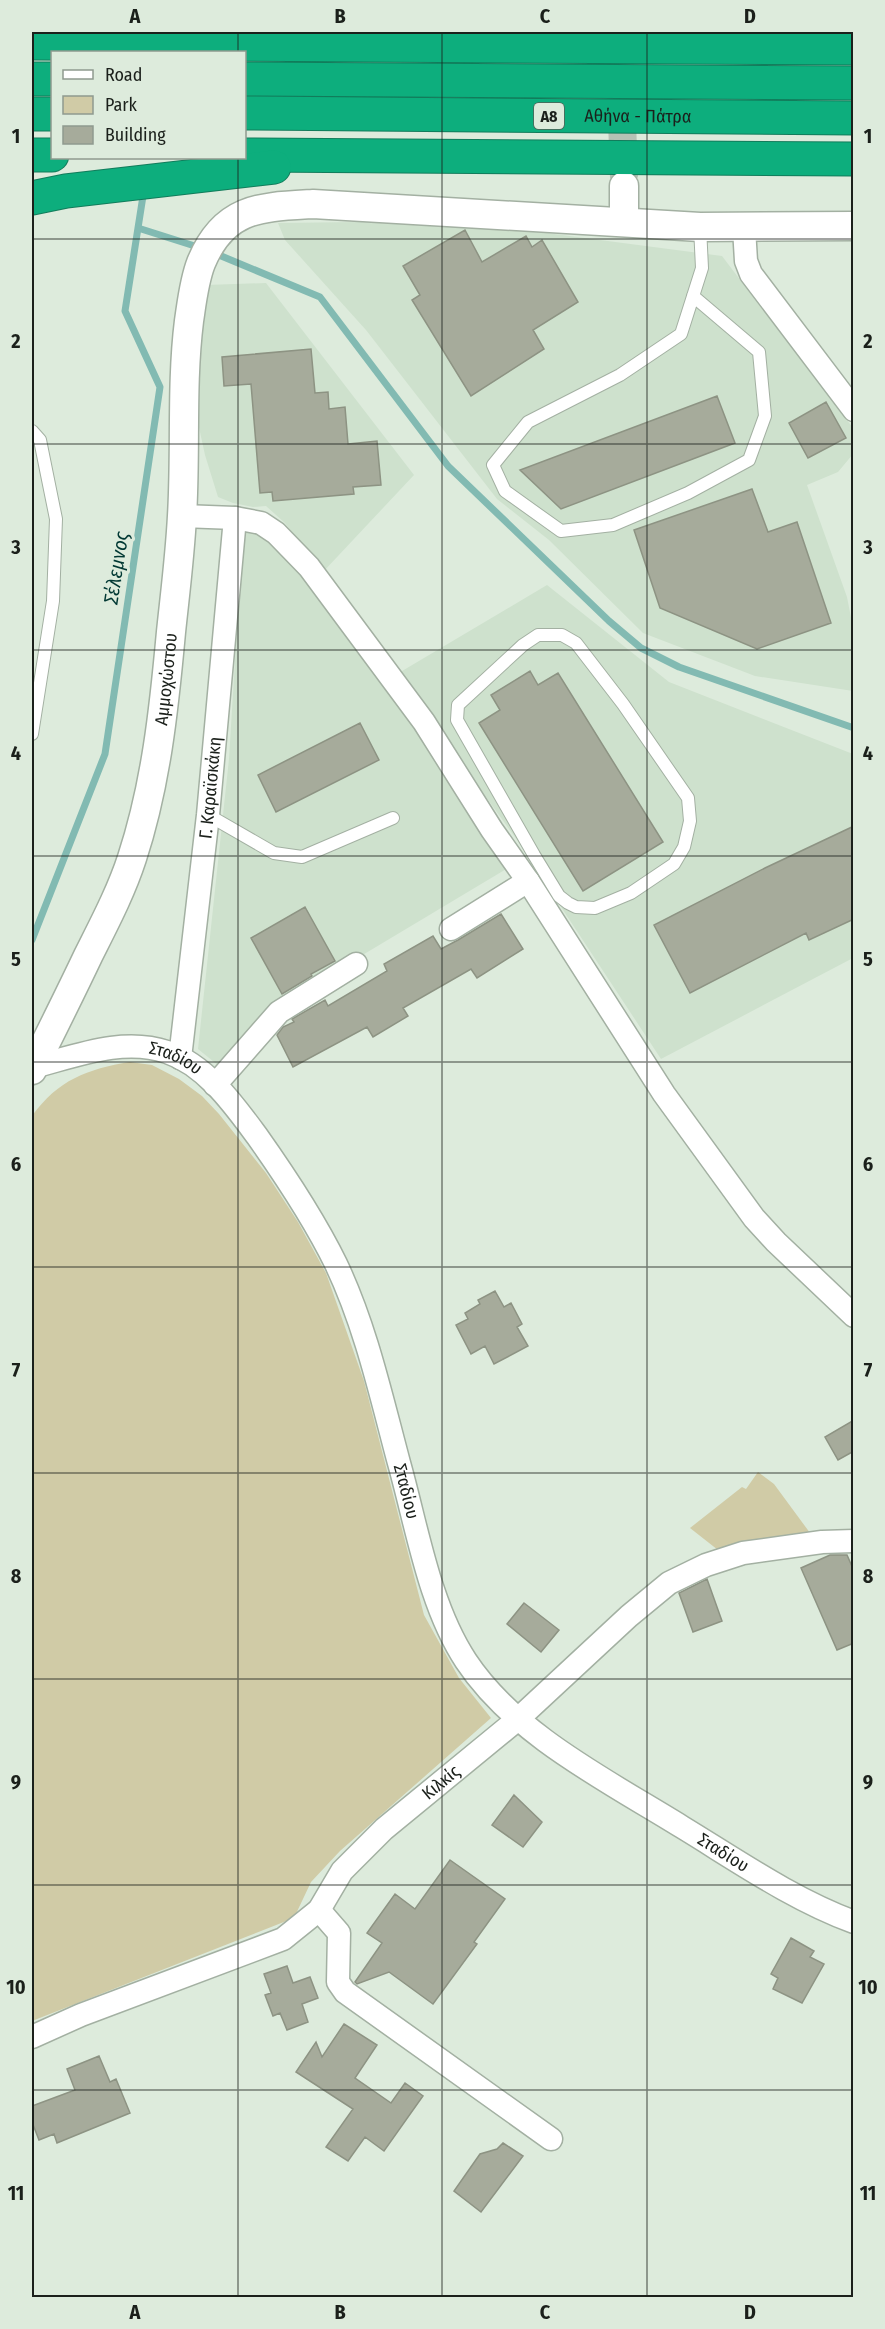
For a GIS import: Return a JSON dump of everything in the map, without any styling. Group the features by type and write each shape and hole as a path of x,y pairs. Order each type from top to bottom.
{"highway":[{"path":"32,43 854,48"},
{"path":"32,79 51,79"},
{"name":"Αθήνα - Πάτρα","path":"246,79 854,83"},
{"name":"Αθήνα - Πάτρα","path":"246,113 854,118"},
{"path":"32,114 51,114"},
{"path":"32,155 51,155"},
{"path":"246,155 854,159"},
{"path":"32,198 66,191 225,174 370,155"}],"street":[{"path":"624,186 624,221"},
{"name":"Αμμοχώστου","path":"32,1069 115,902 132,859 152,783 164,710 182,516 186,357 194,290 201,263 213,241 224,229 241,215 268,207 313,204 700,227 854,226"},
{"path":"744,228 746,261 751,274 854,410"},
{"path":"182,516 254,520 268,527 309,567 424,722 664,1094 753,1218 854,1316"},
{"name":"Γ. Καραϊσκάκη","path":"180,1058 208,815 234,518"},
{"path":"452,929 528,881"},
{"path":"215,1085 279,1012 356,964"},
{"name":"Σταδίου","path":"32,1069 94,1051 123,1047 153,1049 180,1058 215,1085 277,1163 336,1265 351,1299 374,1368 440,1607 464,1658 479,1680 518,1719 589,1769 790,1893 854,1922"},
{"name":"Κιλκίς","path":"32,2037 81,2015 283,1939 319,1910 342,1871 384,1829 518,1719 629,1616 669,1583 706,1565 743,1553 854,1540"},
{"path":"319,1910 339,1933 339,1982 345,1992 550,2139"}],"lane":[{"path":"693,296 759,352 765,416 749,459 688,493 613,525 561,531 505,491 493,465 528,422 620,375 681,334 693,296 702,268 700,227"},
{"path":"32,431 40,440 56,519 53,601 32,734"},
{"path":"538,635 562,635 576,643 623,704 688,798 690,821 684,847 674,864 632,893 595,908 576,907 559,896 503,803 457,720 458,705 523,645 538,635"},
{"path":"492,830 503,803"},
{"path":"208,815 274,853 302,857 393,818"}],"shaded area":[{"path":"484,222 539,232 722,256 853,428 853,454 838,472 807,485 847,597 853,628 853,691 755,676 643,633 549,540 497,499 366,330 285,240 278,223"},
{"path":"266,283 414,475 323,572 285,523 266,506 253,507 218,497 205,455 195,409 206,285"},
{"path":"243,529 258,532 313,587 513,865 269,1011 219,1066 198,1049 229,759"},
{"path":"547,585 669,682 853,754 853,958 661,1059 517,840 397,674"}],"green space":[{"path":"130,1062 152,1065 179,1079 202,1096 266,1173 298,1222 326,1273 364,1381 424,1615 459,1678 491,1718 340,1851 311,1882 294,1918 32,2021 32,1116 52,1093 75,1078 100,1068"},
{"path":"758,1472 774,1484 813,1537 718,1550 690,1528 742,1487 746,1489"}],"building":[{"path":"465,230 482,262 526,236 532,247 542,240 578,302 533,330 544,349 471,396 412,300 420,295 403,266"},
{"path":"311,349 315,393 328,392 329,409 345,407 348,444 377,441 381,485 353,487 354,494 273,501 272,492 260,493 251,384 224,386 222,357"},
{"path":"717,396 735,443 561,509 520,470"},
{"path":"826,402 846,438 808,458 789,423"},
{"path":"752,489 768,532 797,522 831,623 757,649 660,608 634,530"},
{"path":"530,671 538,685 558,673 663,842 583,891 479,723 500,710 491,695"},
{"path":"360,723 379,760 276,812 258,775"},
{"path":"854,826 854,919 809,940 806,933 690,993 654,925 765,868"},
{"path":"305,907 335,961 282,994 251,938"},
{"path":"501,914 523,949 477,978 471,969 403,1008 408,1016 373,1037 367,1027 293,1067 277,1035 283,1027 294,1022 292,1019 325,1000 328,1006 387,971 384,964 433,936 441,949"},
{"path":"495,1291 504,1307 511,1303 522,1324 517,1327 528,1346 494,1364 485,1346 471,1354 456,1325 468,1319 465,1313 480,1304 478,1300"},
{"path":"854,1420 854,1451 838,1460 825,1437"},
{"path":"830,1555 847,1555 854,1571 854,1643 837,1650 801,1568"},
{"path":"707,1579 722,1621 693,1632 679,1593"},
{"path":"524,1603 559,1630 541,1652 507,1624"},
{"path":"514,1795 542,1822 523,1847 492,1825"},
{"path":"450,1860 505,1899 474,1942 477,1944 433,2004 389,1972 357,1984 355,1982 382,1943 367,1933 395,1894 415,1909"},
{"path":"791,1938 814,1951 810,1957 824,1964 802,2003 773,1989 778,1978 771,1974"},
{"path":"287,1966 293,1983 310,1977 318,1998 302,2004 308,2022 287,2030 280,2013 273,2016 265,1995 271,1993 264,1974"},
{"path":"344,2024 377,2045 355,2078 391,2103 405,2083 423,2096 384,2151 365,2137 348,2161 326,2147 353,2109 296,2072 316,2042 322,2057"},
{"path":"99,2056 110,2082 116,2079 130,2113 57,2143 54,2134 39,2140 32,2122 32,2106 75,2090 67,2069"},
{"path":"503,2143 523,2156 481,2212 454,2191 480,2154 497,2149"}],"waterway":[{"name":"Σέλεμνος","path":"32,940 105,754 160,387 125,311 143,196"},
{"path":"138,228 201,248"},
{"path":"214,253 320,297 448,466 609,621 641,648 679,667 854,728"}],"tunnel":[{"path":"619,33 624,178"}]}
